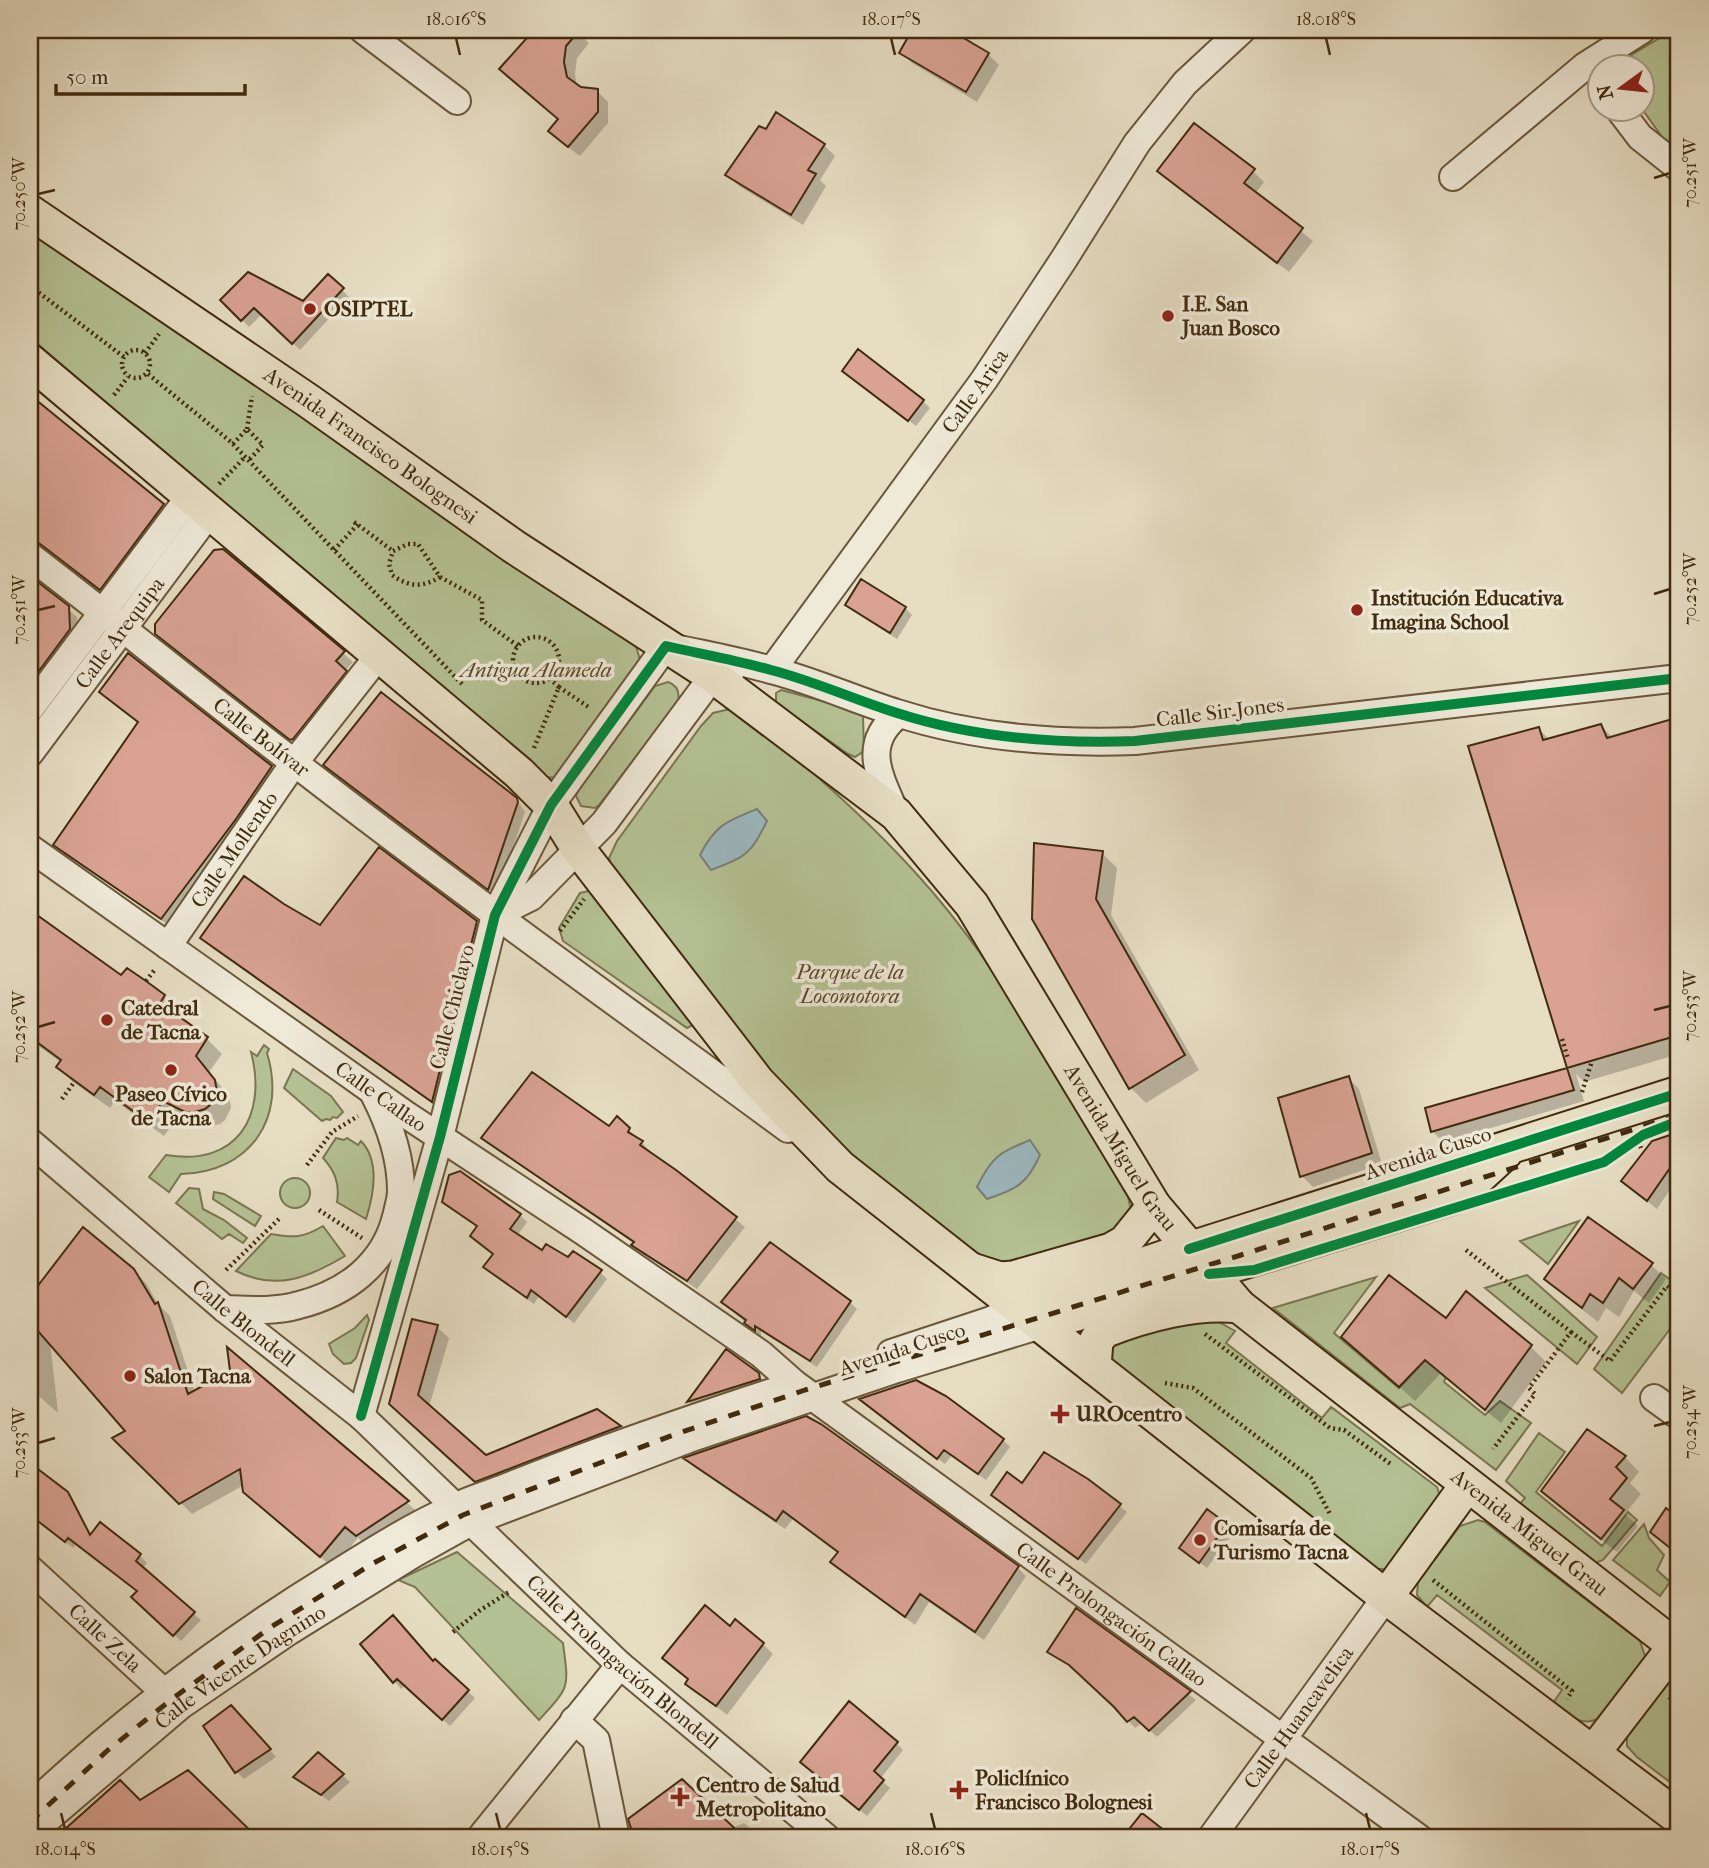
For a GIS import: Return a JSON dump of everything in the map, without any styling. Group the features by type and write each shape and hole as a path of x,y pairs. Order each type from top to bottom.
{"main road":[{"name":"Avenida Francisco Bolognesi","path":"30,212 310,402 513,546 713,676"},
{"path":"30,361 204,499 519,773 551,805 579,850 758,1083 840,1167 1386,1597 1601,1742 1679,1818"},
{"name":"Avenida Miguel Grau","path":"713,676 896,814 972,905 1154,1206 1238,1306 1677,1648"},
{"name":"Avenida Cusco","path":"1030,1316 1199,1262 1512,1146 1679,1093"},
{"path":"970,1269 1000,1279 1013,1278 1111,1250 1125,1242 1154,1206"},
{"path":"1094,1367 1096,1342 1104,1331 1187,1307 1216,1303 1238,1306"},
{"path":"1386,1597 1467,1485"},
{"path":"1601,1742 1677,1648"}],"street":[{"path":"363,30 457,101"},
{"name":"Calle Arica","path":"772,670 984,380 1137,143 1185,83 1242,30"},
{"path":"1619,52 1642,30"},
{"path":"1453,177 1586,81"},
{"path":"1629,122 1640,137 1679,168"},
{"name":"Calle Arequipa","path":"30,753 113,619 204,499"},
{"name":"Calle Bolívar","path":"30,556 294,763 495,915"},
{"name":"Calle Arequipa","path":"30,709 113,619"},
{"path":"666,646 772,670"},
{"name":"Calle Chiclayo","path":"361,1416 440,1137 495,915 551,805 666,646"},
{"name":"Calle Mollendo","path":"163,956 294,763 379,654"},
{"path":"772,670 713,676 604,823 531,897 495,915 840,1167"},
{"name":"Calle Sir Jones","path":"772,670 899,714 1014,738 1079,743 1135,741 1679,678"},
{"path":"896,814 880,778 876,744 886,724 899,714"},
{"name":"Calle Callao","path":"30,848 163,956 371,1088 750,1346 805,1390"},
{"path":"225,1309 266,1310 297,1306 323,1298 349,1285 367,1271 382,1251 394,1225 402,1193 399,1160 389,1124 371,1088"},
{"name":"Calle Blondell","path":"31,1144 225,1309 361,1416 463,1515"},
{"name":"Avenida Cusco","path":"463,1515 663,1448 805,1390 1030,1316"},
{"name":"Calle Prolongación Callao","path":"805,1390 1419,1838"},
{"path":"1654,1398 1679,1416"},
{"name":"Calle Prolongación Blondell","path":"463,1515 620,1665 827,1838"},
{"name":"Calle Vicente Dagnino","path":"30,1838 171,1699 280,1608 386,1543 463,1515"},
{"name":"Calle Zela","path":"30,1569 171,1699"},
{"name":"Calle Huancavelica","path":"1211,1838 1386,1597"},
{"path":"480,1838 620,1665"},
{"name":"Calle Vicente Dagnino","path":"30,1807 84,1757 171,1699"},
{"path":"574,1720 596,1740 615,1838"}],"path":[{"path":"30,286 124,357"},
{"path":"145,353 166,324"},
{"path":"131,351 145,353 150,361 148,374 140,379 128,377 122,366 124,357 131,351"},
{"path":"148,374 233,444 465,687"},
{"path":"110,401 128,377"},
{"path":"233,444 247,429 254,384"},
{"path":"204,499 263,445 247,429"},
{"path":"334,550 356,523 393,551"},
{"path":"440,577 428,584 416,586 404,583 392,575 389,564 393,551 408,544 418,544 440,577 482,600 482,620 518,646"},
{"path":"542,637 555,645 560,660 550,679 536,683 517,673 513,657 518,646 526,639 542,637"},
{"path":"550,679 591,708"},
{"path":"531,755 559,687"},
{"path":"540,947 563,929 593,890"},
{"path":"146,981 163,956"},
{"path":"1562,1039 1568,1059"},
{"path":"1582,1092 1592,1061"},
{"path":"62,1099 75,1081"},
{"path":"307,1165 332,1132 358,1116"},
{"path":"1630,1144 1653,1130"},
{"path":"319,1210 363,1238"},
{"path":"226,1270 280,1218"},
{"path":"1466,1250 1610,1361 1667,1286 1679,1296"},
{"path":"1187,1307 1185,1319 1330,1428 1344,1430 1399,1471"},
{"path":"1493,1449 1535,1394 1529,1388 1570,1332"},
{"path":"1156,1377 1167,1384 1193,1388 1311,1478 1336,1524"},
{"path":"1406,1570 1426,1587 1433,1580 1572,1690 1567,1699 1601,1742"},
{"path":"453,1632 509,1592"}],"green space":[{"path":"1673,30 1679,30 1679,149 1665,141 1651,122 1656,122 1656,52 1636,52"},
{"name":"Antigua Alameda","path":"30,225 303,412 636,646 640,660 561,778 545,777 104,404 30,337"},
{"path":"668,682 677,689 678,702 599,805 595,808 581,806 576,796 578,790 655,686"},
{"path":"781,690 860,711 863,716 864,751 855,757 848,754 776,703 776,693"},
{"name":"Parque de la Locomotora","path":"730,709 745,714 871,827 918,875 967,935 1040,1045 1128,1197 1131,1210 1127,1230 1022,1268 985,1260 868,1171 779,1087 613,872 609,858 617,841 701,726 713,713"},
{"path":"593,890 693,1025 687,1028 563,941 559,928 580,893"},
{"path":"264,1045 269,1049 267,1053 272,1077 272,1099 267,1120 257,1138 244,1152 226,1164 205,1171 181,1174 169,1192 149,1177 166,1155 190,1157 211,1153 228,1145 241,1132 250,1116 255,1097 251,1052 257,1056"},
{"path":"293,1069 331,1096 343,1112 337,1118 322,1121 284,1088"},
{"path":"336,1138 347,1138 358,1145 361,1141 371,1158 374,1178 366,1219 337,1202 336,1178 323,1158"},
{"path":"295,1178 306,1182 310,1193 306,1204 295,1208 284,1204 280,1193 284,1182"},
{"path":"189,1188 199,1189 203,1209 224,1220 247,1238 243,1243 229,1234 222,1239 176,1203"},
{"path":"214,1192 224,1194 261,1216 255,1226 213,1199"},
{"path":"1579,1221 1548,1264 1520,1241"},
{"path":"323,1226 345,1256 331,1264 305,1276 278,1281 251,1277 236,1271 271,1234 298,1236"},
{"path":"1661,1273 1679,1286 1679,1317 1622,1393 1594,1369"},
{"path":"1527,1275 1597,1337 1577,1364 1485,1288"},
{"path":"1376,1277 1334,1333 1399,1388 1425,1360 1447,1374 1444,1382 1485,1415 1500,1401 1531,1423 1496,1470 1410,1404 1400,1408 1273,1308"},
{"path":"1188,1314 1217,1321 1235,1331 1226,1343 1322,1418 1331,1407 1437,1487 1440,1496 1391,1569 1375,1569 1108,1360 1108,1347"},
{"path":"367,1315 369,1320 356,1358 351,1363 344,1364 333,1354 329,1344 355,1328"},
{"path":"1539,1433 1565,1452 1536,1492 1602,1546 1628,1512 1637,1520 1603,1560 1595,1563 1519,1505 1525,1498 1506,1481"},
{"path":"1478,1520 1485,1522 1640,1641 1645,1656 1641,1664 1598,1719 1585,1721 1569,1715 1553,1703 1562,1690 1437,1595 1427,1607 1417,1595 1418,1582 1460,1526"},
{"path":"1644,1524 1649,1538 1664,1555 1657,1570 1670,1582 1660,1596 1613,1560"},
{"path":"457,1552 563,1643 565,1686 557,1700 539,1720 415,1587 398,1580"},
{"path":"1679,1676 1679,1789 1637,1757 1627,1746 1627,1731 1666,1677"}],"water":[{"path":"757,809 767,821 751,848 733,861 711,870 700,855 711,837 723,825"},
{"path":"1030,1140 1040,1155 1030,1173 1014,1188 987,1199 977,1187 987,1168 1004,1152"}],"building":[{"path":"534,30 580,30 566,46 564,62 567,77 581,87 598,89 598,112 568,147 548,131 558,119 499,69"},
{"path":"912,30 950,30 989,53 966,92 899,53"},
{"path":"776,112 825,144 808,170 816,174 791,215 725,175 759,126 766,129"},
{"path":"1194,123 1255,169 1244,183 1303,228 1277,263 1157,171"},
{"path":"248,272 303,301 328,274 344,288 292,344 254,308 241,321 220,300"},
{"path":"858,349 924,400 908,421 842,371"},
{"path":"30,395 164,504 100,590 40,544 30,541"},
{"path":"223,549 345,651 336,661 347,671 293,739 290,740 155,634 155,624 214,550"},
{"path":"30,576 69,606 70,629 30,683"},
{"path":"861,579 906,607 890,633 845,605"},
{"path":"128,653 272,766 161,919 53,845 138,722 99,692"},
{"path":"381,692 517,798 518,802 488,890 323,765"},
{"path":"1679,717 1679,1035 1567,1068 1468,746 1539,727 1543,740 1601,724 1607,738"},
{"path":"1034,843 1103,851 1096,899 1185,1055 1129,1089 1032,919"},
{"path":"379,847 477,921 432,1102 200,938 244,876 320,925"},
{"name":"Catedral de Tacna","path":"30,910 121,975 127,968 146,981 165,995 160,1003 208,1037 196,1056 215,1080 217,1092 210,1105 192,1113 163,1101 148,1122 100,1087 94,1095 56,1067 61,1060 30,1037"},
{"path":"1567,1068 1574,1090 1431,1132 1425,1108"},
{"path":"532,1072 609,1126 617,1116 630,1128 628,1132 643,1141 640,1145 737,1217 687,1281 631,1245 634,1242 481,1138"},
{"path":"1349,1076 1372,1153 1300,1177 1278,1098"},
{"path":"1679,1132 1679,1155 1647,1201 1621,1181 1652,1141"},
{"path":"460,1171 521,1214 510,1229 542,1250 546,1244 568,1257 573,1251 602,1270 566,1317 531,1290 527,1298 483,1267 493,1254 470,1236 477,1226 442,1202 449,1175"},
{"path":"1588,1217 1653,1263 1633,1289 1619,1278 1603,1303 1590,1294 1582,1308 1544,1279"},
{"path":"83,1227 134,1269 155,1304 158,1302 188,1394 230,1371 227,1347 409,1501 356,1536 345,1527 320,1557 243,1492 240,1469 179,1504 112,1438 125,1431 30,1322 30,1296"},
{"path":"770,1242 851,1301 810,1361 755,1326 755,1331 744,1323 746,1320 721,1302"},
{"path":"1389,1275 1446,1318 1466,1291 1532,1345 1485,1410 1425,1360 1399,1387 1341,1337"},
{"path":"412,1319 438,1325 418,1395 486,1455 597,1409 621,1426 475,1482 389,1404"},
{"path":"726,1349 759,1373 760,1379 687,1402"},
{"path":"916,1380 946,1396 1004,1439 978,1474 944,1450 937,1459 859,1399"},
{"path":"806,1416 1019,1566 975,1632 920,1594 905,1617 830,1562 838,1552 783,1511 776,1521 683,1458"},
{"path":"1587,1429 1626,1456 1616,1467 1627,1478 1610,1499 1624,1510 1601,1539 1541,1491"},
{"path":"1044,1452 1088,1479 1121,1504 1078,1559 991,1495 1007,1472 1022,1483"},
{"path":"30,1463 68,1492 90,1535 100,1522 141,1554 136,1561 195,1612 173,1636 131,1597 137,1591 68,1538 65,1542 30,1515"},
{"path":"1666,1508 1679,1518 1679,1555 1650,1532"},
{"path":"1207,1509 1227,1524 1199,1563 1179,1548"},
{"path":"705,1605 730,1626 735,1619 764,1643 716,1706 685,1684 688,1679 662,1658"},
{"path":"1076,1608 1191,1691 1149,1731 1134,1717 1127,1722 1069,1665 1047,1652"},
{"path":"393,1615 433,1661 435,1659 469,1690 442,1720 397,1679 393,1683 360,1644"},
{"path":"849,1701 898,1742 874,1771 884,1780 859,1810 800,1762"},
{"path":"231,1705 271,1749 235,1773 203,1726"},
{"path":"318,1752 344,1774 321,1795 293,1777"},
{"path":"188,1770 258,1838 55,1838 120,1780 140,1800"},
{"name":"Centro de Salud Metropolitano","path":"682,1779 745,1838 634,1838 628,1819"},
{"path":"1142,1813 1174,1838 1122,1838"}],"railway":[{"path":"30,1822 108,1750 172,1699 271,1627 372,1564 463,1515 676,1434 805,1390 1679,1115"}],"cycle path":[{"path":"361,1416 440,1137 495,915 551,805 666,646 787,674 926,722 1015,738 1075,741 1135,741 1679,678"},
{"path":"1189,1249 1679,1093"},
{"path":"1209,1274 1254,1270 1604,1162 1643,1135 1679,1121"}],"place":[{"name":"OSIPTEL","path":"310,309"},
{"name":"I.E. San Juan Bosco","path":"1168,316"},
{"name":"Institución Educativa Imagina School","path":"1357,610"},
{"name":"Catedral de Tacna","path":"107,1020"},
{"name":"Paseo Cívico de Tacna","path":"171,1070"},
{"name":"Salon Tacna","path":"130,1376"},
{"name":"UROcentro","path":"1060,1414"},
{"name":"Comisaría de Turismo Tacna","path":"1200,1540"},
{"name":"Policlínico Francisco Bolognesi","path":"959,1790"},
{"name":"Centro de Salud Metropolitano","path":"680,1797"}]}
